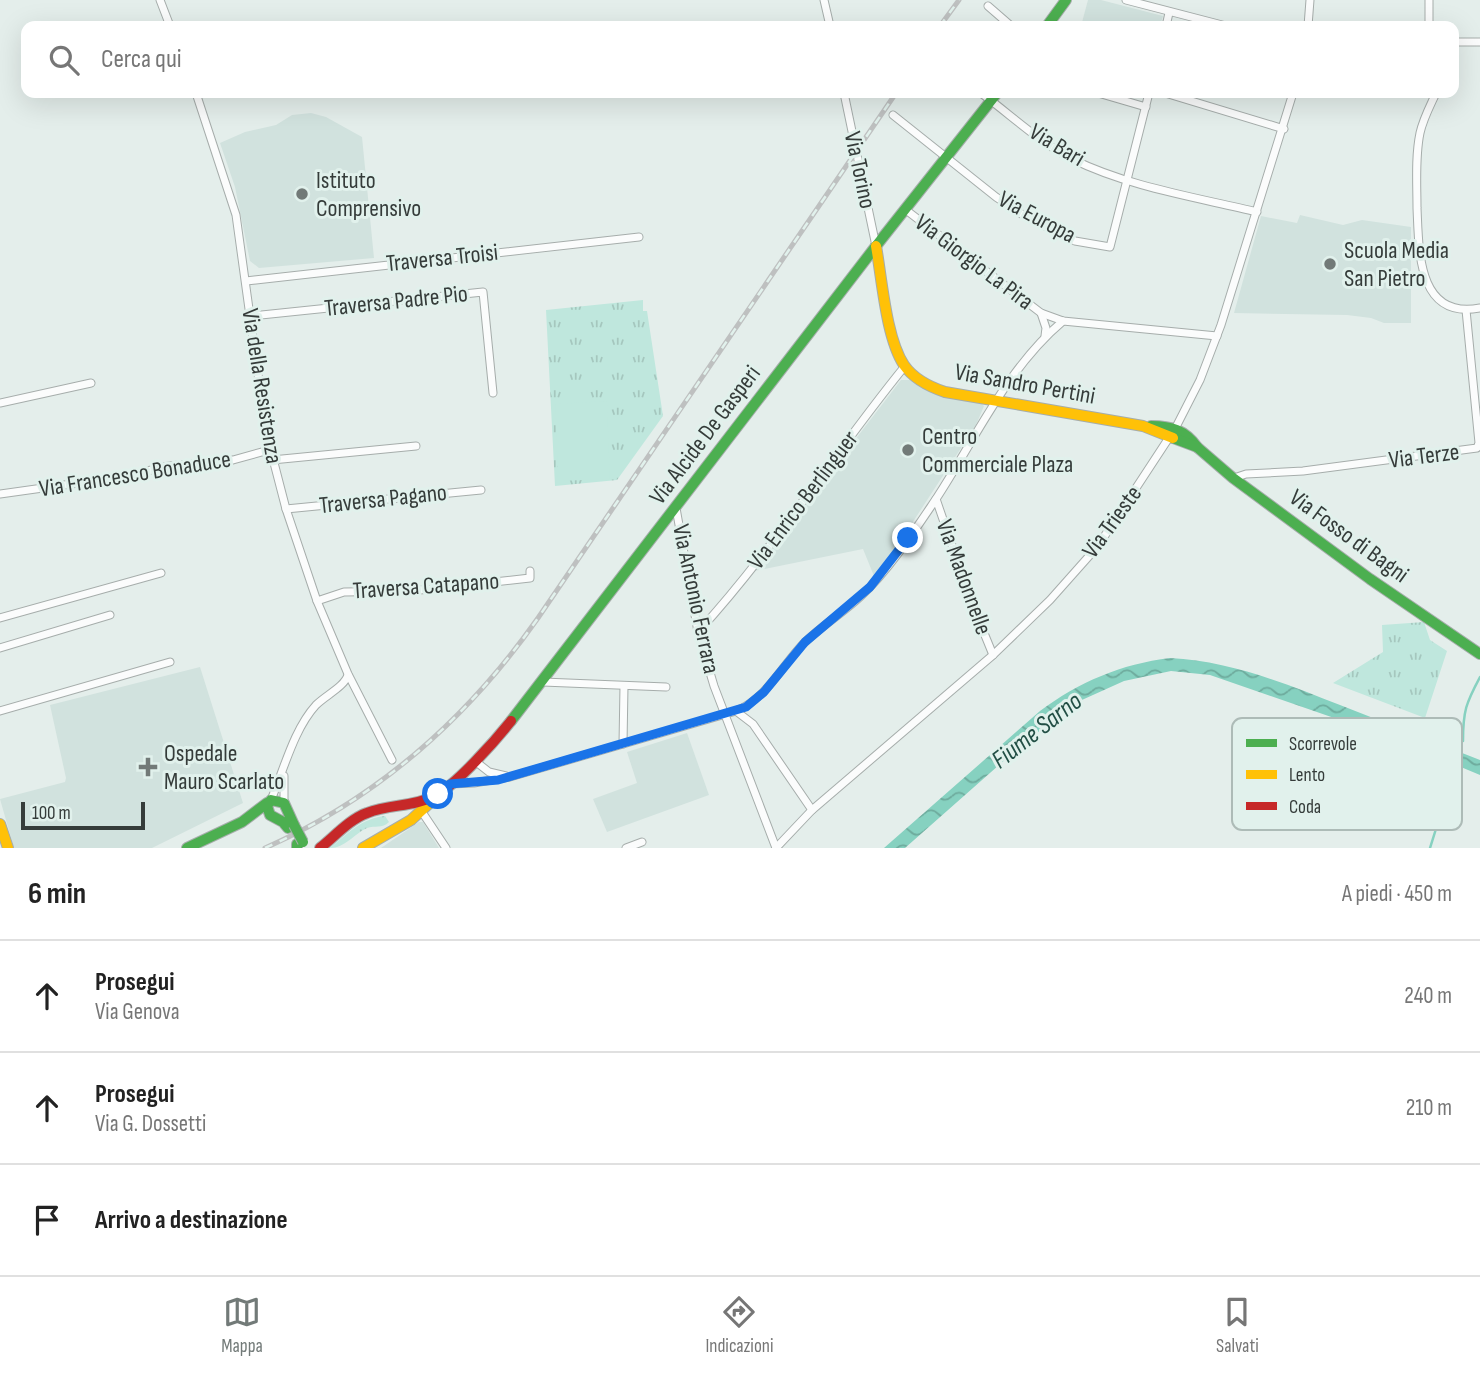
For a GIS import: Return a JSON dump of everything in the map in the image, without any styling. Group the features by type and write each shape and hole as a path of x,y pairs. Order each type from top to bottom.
{"main road":[{"path":"1050,21 1066,0"},
{"name":"Via Alcide De Gasperi","path":"363,848 422,812 516,717 876,246 993,98"},
{"path":"876,246 897,349 905,366"},
{"name":"Via Sandro Pertini","path":"905,366 921,381 939,390 1173,432"},
{"name":"Via Fosso di Bagni","path":"1173,432 1197,447 1233,478 1370,579 1480,654"},
{"name":"Via Alcide De Gasperi","path":"320,848 357,818 381,808 421,802 438,794"},
{"path":"187,848 242,822 269,801 278,798 284,802 299,845 313,846 329,840"},
{"path":"269,801 268,813 291,827"},
{"path":"381,808 392,812 396,817 388,834"},
{"path":"242,822 275,818"},
{"path":"0,824 8,848"}],"street":[{"path":"160,0 168,21"},
{"path":"824,0 829,21"},
{"path":"1126,0 1204,21"},
{"path":"1308,21 1310,0"},
{"path":"1429,0 1429,21"},
{"path":"988,6 1005,21"},
{"path":"1168,21 1170,13"},
{"path":"1459,42 1480,42"},
{"name":"Via della Resistenza","path":"198,98 236,215 269,450 286,509 317,601 348,674 392,760"},
{"name":"Via Torino","path":"845,98 876,246"},
{"name":"Via Bari","path":"995,98 1037,136 1071,158 1128,180 1257,212"},
{"path":"1115,98 1146,107"},
{"path":"1128,180 1148,98"},
{"path":"1182,98 1284,129"},
{"name":"Via Trieste","path":"776,848 811,810 993,655 1050,600 1098,546 1173,432 1200,380 1217,336 1292,98"},
{"path":"1434,98 1425,117 1417,155 1420,264 1434,295 1444,303 1466,310 1480,308"},
{"path":"893,115 947,158"},
{"name":"Via Europa","path":"947,158 996,197 1049,229 1074,241 1110,247 1128,180"},
{"name":"Via Giorgio La Pira","path":"906,210 1041,313 1063,321 1217,336"},
{"name":"Traversa Troisi","path":"246,281 639,237"},
{"name":"Traversa Padre Pio","path":"251,316 483,292 494,393"},
{"name":"Via Terze","path":"1233,478 1246,474 1303,471 1479,448 1466,310"},
{"name":"Via Giorgio La Pira","path":"1041,313 1046,328 1045,336"},
{"name":"Via Giorgio La Pira","path":"1045,336 1063,321"},
{"path":"754,712 805,642 870,587 936,499 996,400 1045,336"},
{"name":"Via Enrico Berlinguer","path":"698,632 760,557 905,366"},
{"path":"0,403 91,383"},
{"path":"272,460 416,446"},
{"name":"Via Francesco Bonaduce","path":"0,494 121,477 169,466 233,460 269,450"},
{"name":"Traversa Pagano","path":"286,509 481,489"},
{"name":"Via Madonnelle","path":"936,499 993,655"},
{"name":"Via Antonio Ferrara","path":"676,508 698,632 714,686 776,848"},
{"name":"Traversa Catapano","path":"317,601 344,592 411,591 530,578 530,571"},
{"path":"0,618 161,573"},
{"path":"0,648 110,615"},
{"path":"0,711 170,662"},
{"path":"269,801 284,772 296,735 322,699 345,682 348,674"},
{"path":"543,682 666,687"},
{"path":"623,744 624,685"},
{"path":"736,711 754,712"},
{"path":"450,784 510,777 725,713 754,712"},
{"path":"754,712 811,810"},
{"path":"475,761 489,772 510,777"},
{"path":"284,772 284,802"},
{"path":"422,812 446,848"},
{"path":"626,848 642,842"}],"shaded area":[{"path":"1088,0 1101,0 1163,16 1162,21 1082,21"},
{"name":"Istituto Comprensivo","path":"311,113 326,117 362,137 374,258 259,268 250,261 235,187 220,143 245,132 276,125 292,115"},
{"name":"Scuola Media San Pietro","path":"1300,215 1343,225 1362,220 1411,227 1411,323 1384,323 1371,318 1347,315 1234,313 1261,216 1297,223"},
{"path":"901,380 910,380 932,392 981,403 984,406 976,425 890,557 874,576 863,549 754,571"},
{"name":"Ospedale Mauro Scarlato","path":"200,667 243,803 152,848 14,848 0,799 65,782 50,705"},
{"path":"687,733 709,795 607,832 593,799 637,783 627,752"},
{"path":"419,822 423,822 439,848 381,848"}],"green space":[{"path":"643,300 663,416 617,480 555,486 546,310"},
{"path":"607,401 610,479 558,481 555,404"},
{"path":"1424,622 1430,640 1447,651 1425,718 1333,683 1383,652 1382,625"},
{"path":"385,816 389,822 386,824 367,828 345,843 330,848 362,823"}],"water":[{"name":"Fiume Sarno","path":"1170,658 1235,668 1372,718 1334,718 1210,675 1171,671 1124,681 1073,704 1016,750 905,848 884,848 1040,711 1085,683 1152,661"},
{"name":"Fiume Sarno","path":"1462,753 1480,760 1480,775 1462,767"}],"waterway":[{"path":"1463,741 1466,708 1480,677"},
{"path":"1430,848 1436,830"}],"railway":[{"path":"944,21 959,0"},
{"path":"265,848 306,828 382,780 450,722 511,655 893,98"}],"traffic: fast":[{"path":"1051,21 1066,0"},
{"path":"876,246 993,98"},
{"path":"511,721 876,246"},
{"path":"1151,426 1177,430 1197,447"},
{"path":"1173,438 1197,447 1233,478 1370,579 1480,654"},
{"path":"288,828 270,815 267,806 271,800 284,803 294,825"},
{"path":"187,848 242,822 267,803"},
{"path":"294,825 303,842"}],"traffic: slow":[{"path":"876,246 893,340 904,365 922,382 945,392 1143,426 1173,438"},
{"path":"363,848 411,820 434,799"},
{"path":"0,824 8,848"}],"traffic: jam":[{"path":"320,848 361,816 435,796 475,762 511,721"}],"place":[{"name":"Istituto Comprensivo","path":"302,194"},
{"name":"Scuola Media San Pietro","path":"1330,264"},
{"name":"Centro Commerciale Plaza","path":"908,450"},
{"name":"Ospedale Mauro Scarlato","path":"148,767"}],"route":[{"path":"438,794 450,784 498,780 746,707 756,701 805,642 861,597 908,538"}]}
